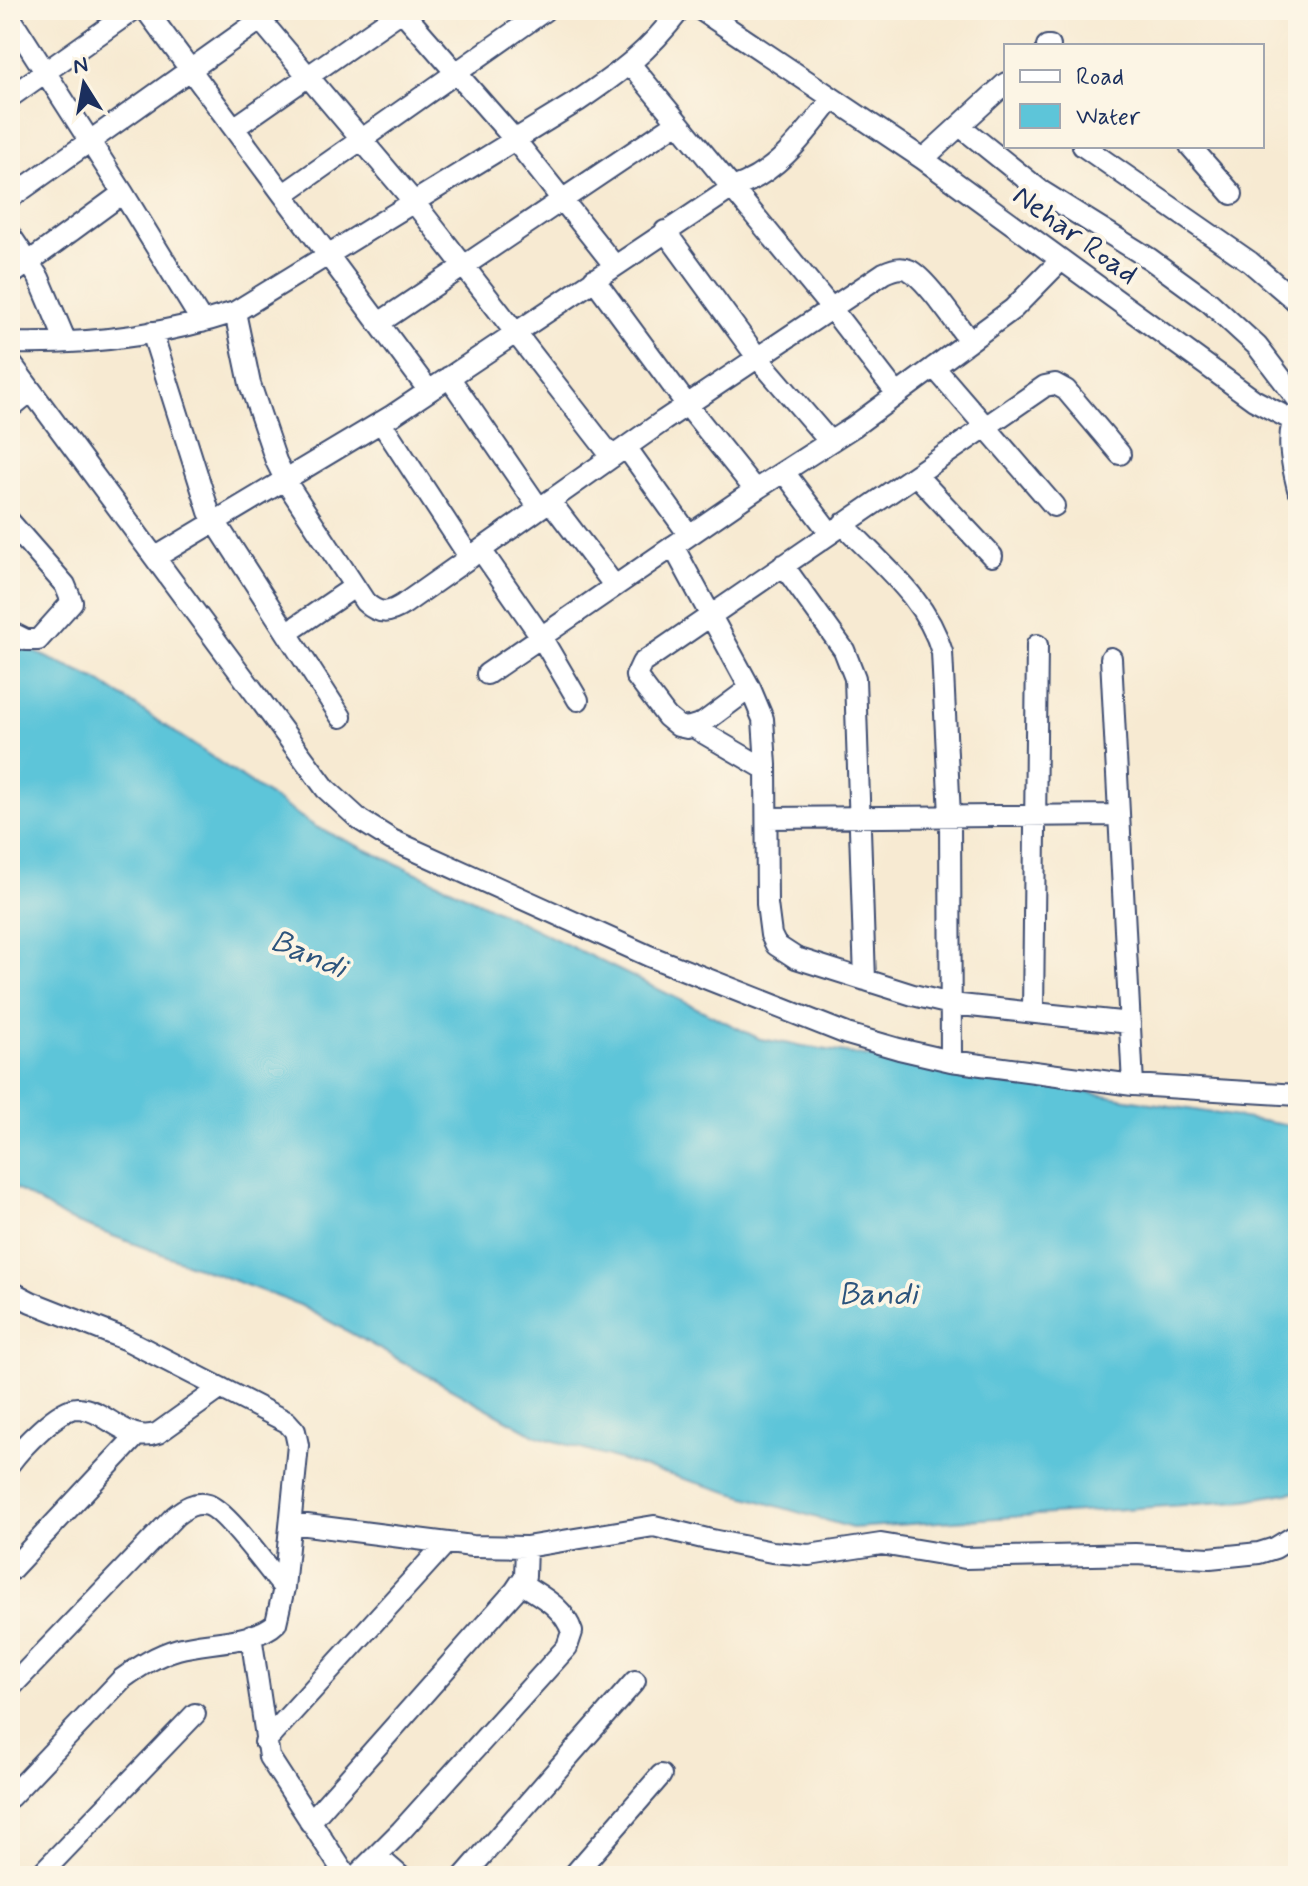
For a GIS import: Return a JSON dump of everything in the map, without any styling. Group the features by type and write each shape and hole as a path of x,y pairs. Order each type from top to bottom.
{"street":[{"path":"10,97 133,10"},
{"path":"146,10 429,391"},
{"path":"234,128 403,10 515,140 614,265"},
{"path":"10,343 66,342 152,332 235,312 631,65 680,10"},
{"name":"Nehar Road","path":"701,10 923,159 1254,400 1296,418"},
{"path":"284,194 544,11"},
{"path":"10,198 190,69 262,13 306,76 619,452 681,540 711,614 763,719 768,921 776,945 796,958 951,1004 1130,1023"},
{"path":"10,17 202,322"},
{"path":"631,65 830,307 897,394"},
{"path":"923,159 1004,89"},
{"path":"156,557 381,422 665,231 732,188 746,184 795,147 832,99"},
{"path":"379,323 678,122"},
{"path":"960,126 1041,191 1150,259 1209,302 1257,346 1298,400"},
{"path":"1086,148 1250,262 1298,303"},
{"path":"1192,148 1232,194"},
{"path":"10,276 123,193"},
{"path":"665,231 757,357 830,442"},
{"path":"10,235 29,262 66,342"},
{"path":"487,674 897,394 1023,301 1061,260"},
{"path":"235,312 250,384 276,461 354,587 372,608 387,613 830,307 884,273 906,268 922,281 969,340"},
{"path":"594,279 687,405 755,490"},
{"path":"152,332 203,497 214,521 341,717"},
{"path":"10,362 326,789 360,820 406,847 649,956 847,1034 951,1061 1133,1085 1298,1095"},
{"path":"934,367 1054,506"},
{"path":"449,377 545,504 614,585"},
{"path":"766,765 760,766 695,728 678,726 667,717 636,676 642,663 1037,390 1055,384 1066,390 1120,454"},
{"path":"10,408 31,391"},
{"path":"1296,418 1292,465 1298,489"},
{"path":"381,422 475,554 540,635 578,700"},
{"path":"784,472 836,529 917,602 938,636 944,670 950,816 951,1061"},
{"path":"916,475 992,556"},
{"path":"10,522 65,585 72,602 38,640 26,640 10,632"},
{"path":"783,565 844,650 853,668 865,980"},
{"path":"287,633 354,587"},
{"path":"1033,1013 1037,645"},
{"path":"1111,658 1133,1085"},
{"path":"695,728 750,688"},
{"path":"767,818 1119,815"},
{"path":"10,1292 127,1340 287,1422 295,1431 298,1445 284,1588 276,1623 267,1630 251,1635 161,1655 136,1669 122,1679 10,1797"},
{"path":"10,1463 69,1409 87,1410 137,1435 150,1436 221,1388"},
{"path":"10,1571 137,1435"},
{"path":"10,1688 175,1516 193,1505 207,1505 223,1516 284,1588"},
{"path":"291,1523 472,1546 526,1547 654,1526 720,1542 809,1555 881,1544 965,1558 1135,1554 1210,1558 1259,1553 1275,1548 1298,1534"},
{"path":"265,1742 446,1543"},
{"path":"310,1822 521,1583 527,1569 526,1547"},
{"path":"356,1876 567,1647 572,1632 564,1614 521,1583"},
{"path":"251,1635 265,1742 274,1768 346,1876"},
{"path":"464,1876 635,1681"},
{"path":"39,1876 195,1714"},
{"path":"573,1876 661,1775"},
{"path":"377,1856 400,1876"}],"water":[{"name":"Bandi","path":"10,641 97,680 316,827 463,894 760,1039 1298,1127 1298,1491 1240,1501 852,1528 537,1436 300,1305 67,1219 10,1185"}]}
